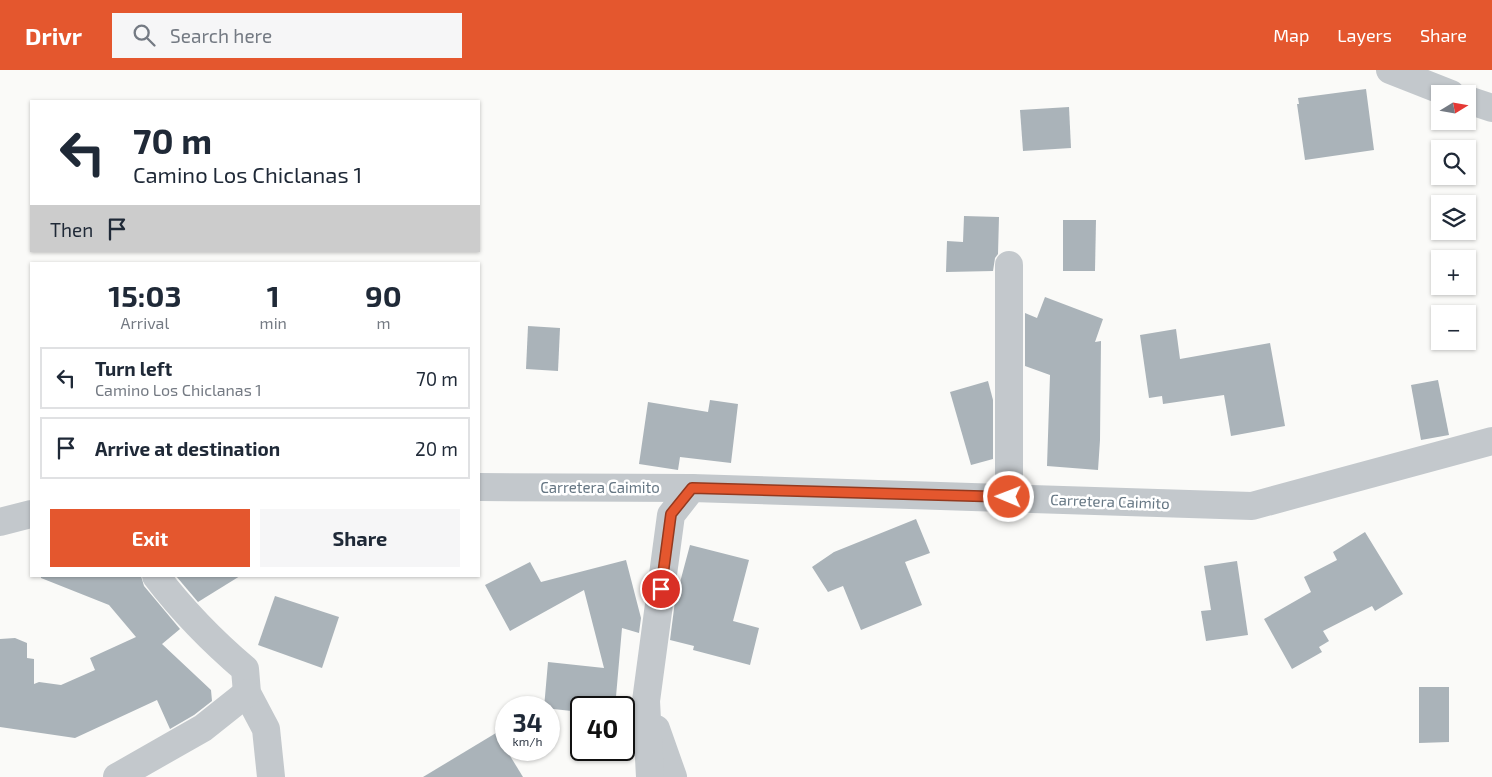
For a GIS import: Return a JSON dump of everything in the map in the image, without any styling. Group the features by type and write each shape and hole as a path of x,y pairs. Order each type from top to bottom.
{"street":[{"path":"1390,70 1431,86"},
{"path":"1476,103 1492,108"},
{"path":"1009,265 1009,497"},
{"name":"Carretera Caimito","path":"480,487 692,488 1252,506 1492,441"},
{"path":"650,777 646,701 671,514 692,488"},
{"path":"0,522 30,514"},
{"path":"157,577 176,603 228,655 245,668 246,693 266,729 271,777"},
{"path":"117,777 203,728 246,693"},
{"path":"646,701 673,777"}],"building":[{"path":"1366,89 1374,150 1305,160 1297,104 1299,104 1298,98"},
{"path":"1069,107 1071,148 1023,151 1020,110"},
{"path":"964,216 999,217 998,254 995,258 993,271 946,272 947,241 963,242"},
{"path":"1063,220 1096,220 1095,271 1063,271"},
{"path":"1045,297 1103,319 1095,342 1101,341 1098,470 1047,466 1050,375 1025,366 1025,313 1037,318"},
{"path":"528,326 560,328 558,371 526,369"},
{"path":"1176,329 1180,359 1270,343 1285,426 1231,436 1224,395 1163,404 1162,396 1149,398 1140,335"},
{"path":"1438,380 1449,435 1421,440 1411,385"},
{"path":"988,381 993,400 993,459 971,465 950,392"},
{"path":"710,400 738,404 731,463 680,457 678,470 639,464 648,402 708,412"},
{"path":"916,519 930,553 905,562 922,605 861,630 843,586 828,592 812,567 834,552"},
{"path":"1365,532 1403,594 1375,611 1372,606 1323,631 1329,641 1319,647 1322,652 1292,669 1264,619 1311,592 1304,577 1337,560 1333,552"},
{"path":"690,545 749,560 733,621 759,628 750,665 693,650 694,646 670,640 675,601"},
{"path":"626,560 641,618 639,633 622,628 616,696 570,696 570,711 560,710 560,696 545,696 548,662 604,668 584,590 510,631 485,585 530,562 541,582"},
{"path":"1237,561 1248,635 1206,641 1201,611 1211,610 1204,566"},
{"path":"141,577 144,586 180,629 162,644 211,690 212,701 194,715 170,729 157,700 75,738 0,727 0,639 15,638 27,643 27,658 34,659 34,684 39,682 61,685 95,670 90,658 136,637 109,605 41,578"},
{"path":"177,577 238,577 198,602"},
{"path":"275,596 339,617 322,668 258,645"},
{"path":"1419,687 1449,687 1449,742 1419,743"},
{"path":"495,734 495,761 513,761 523,777 423,777"}],"route":[{"path":"661,589 671,514 692,488 916,496 1009,497"}]}
